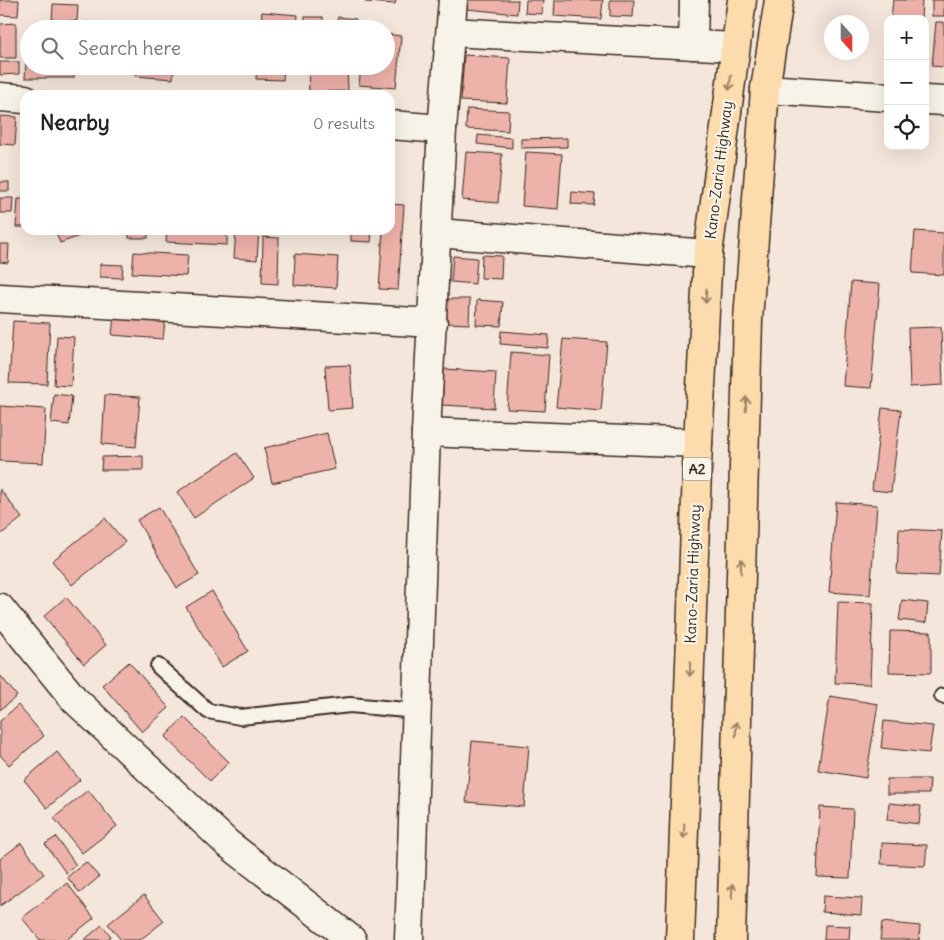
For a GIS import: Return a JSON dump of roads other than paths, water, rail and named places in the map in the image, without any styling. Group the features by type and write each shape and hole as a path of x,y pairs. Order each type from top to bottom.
{"highway":[{"name":"Kano-Zaria Highway","path":"680,940 698,443 708,254 734,47 742,0"},
{"path":"731,940 748,320 765,89 779,0"}],"street":[{"path":"409,940 426,432 442,129 453,0"},
{"path":"693,45 694,0"},
{"path":"451,32 734,47"},
{"path":"765,89 884,97"},
{"path":"0,97 20,98"},
{"path":"929,100 944,101"},
{"path":"395,125 442,129"},
{"path":"437,233 708,254"},
{"path":"0,298 432,323"},
{"path":"426,432 698,443"},
{"path":"3,617 74,699 227,843 352,940"}],"lane":[{"path":"158,666 208,711 240,717 350,704 416,711"}]}
